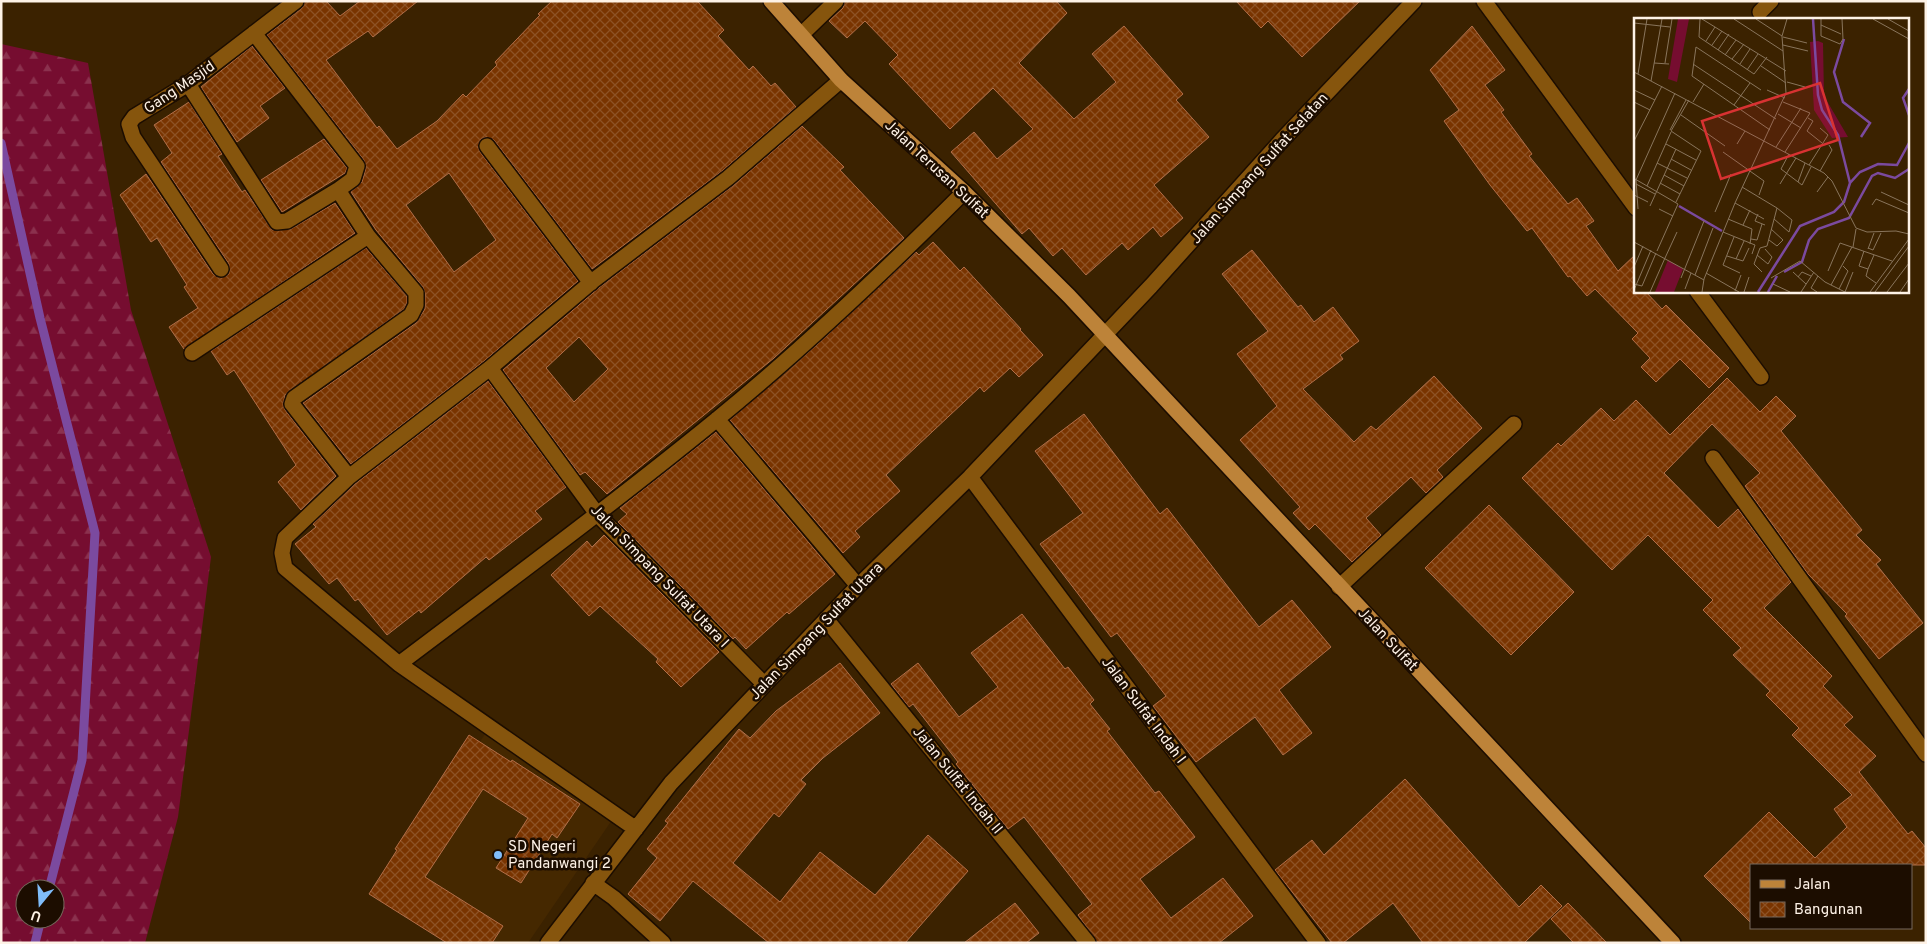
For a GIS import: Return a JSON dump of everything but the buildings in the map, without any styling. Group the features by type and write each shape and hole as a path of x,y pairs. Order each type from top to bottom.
{"main road":[{"name":"Jalan Terusan Sulfat","path":"771,1 841,80 964,192 1069,296 1104,335"},
{"name":"Jalan Sulfat","path":"1104,335 1673,943"}],"street":[{"name":"Gang Masjid","path":"221,269 130,131 129,124 134,117 188,84 296,1"},
{"path":"802,34 836,1"},
{"name":"Jalan Simpang Sulfat Selatan","path":"1104,335 1282,140 1414,1"},
{"path":"1484,1 1634,205"},
{"path":"1760,12 1771,1"},
{"path":"188,84 277,222 287,221 353,180 357,166 254,33"},
{"path":"636,829 398,664 285,568 282,553 284,538 349,477 490,368 591,283 728,178 841,80"},
{"path":"487,146 591,283"},
{"path":"338,190 368,236 416,293 414,310 411,315 294,398 292,404 349,477"},
{"path":"398,664 597,514 717,419 807,342 964,192"},
{"path":"192,353 368,236"},
{"path":"1698,292 1761,377"},
{"name":"Jalan Simpang Sulfat Utara","path":"548,943 671,783 826,619 970,477 1104,335"},
{"name":"Jalan Simpang Sulfat Utara I","path":"490,368 597,514 764,684"},
{"path":"717,419 858,586"},
{"path":"1340,587 1514,424"},
{"path":"1713,458 1926,754"},
{"name":"Jalan Sulfat Indah I","path":"970,477 1318,943"},
{"name":"Jalan Sulfat Indah II","path":"826,619 1088,943"},
{"path":"593,883 614,898 663,943"}],"shaded area":[{"name":"SD Negeri Pandanwangi 2","path":"485,734 612,820 528,943 466,943 386,890"}],"green space":[{"path":"1,44 88,63 131,310 211,557 178,817 145,943 1,943"}],"waterway":[{"path":"1,143 40,318 95,533 82,760 52,879"},
{"path":"35,943 38,929"}],"place":[{"name":"SD Negeri Pandanwangi 2","path":"498,855"}]}
